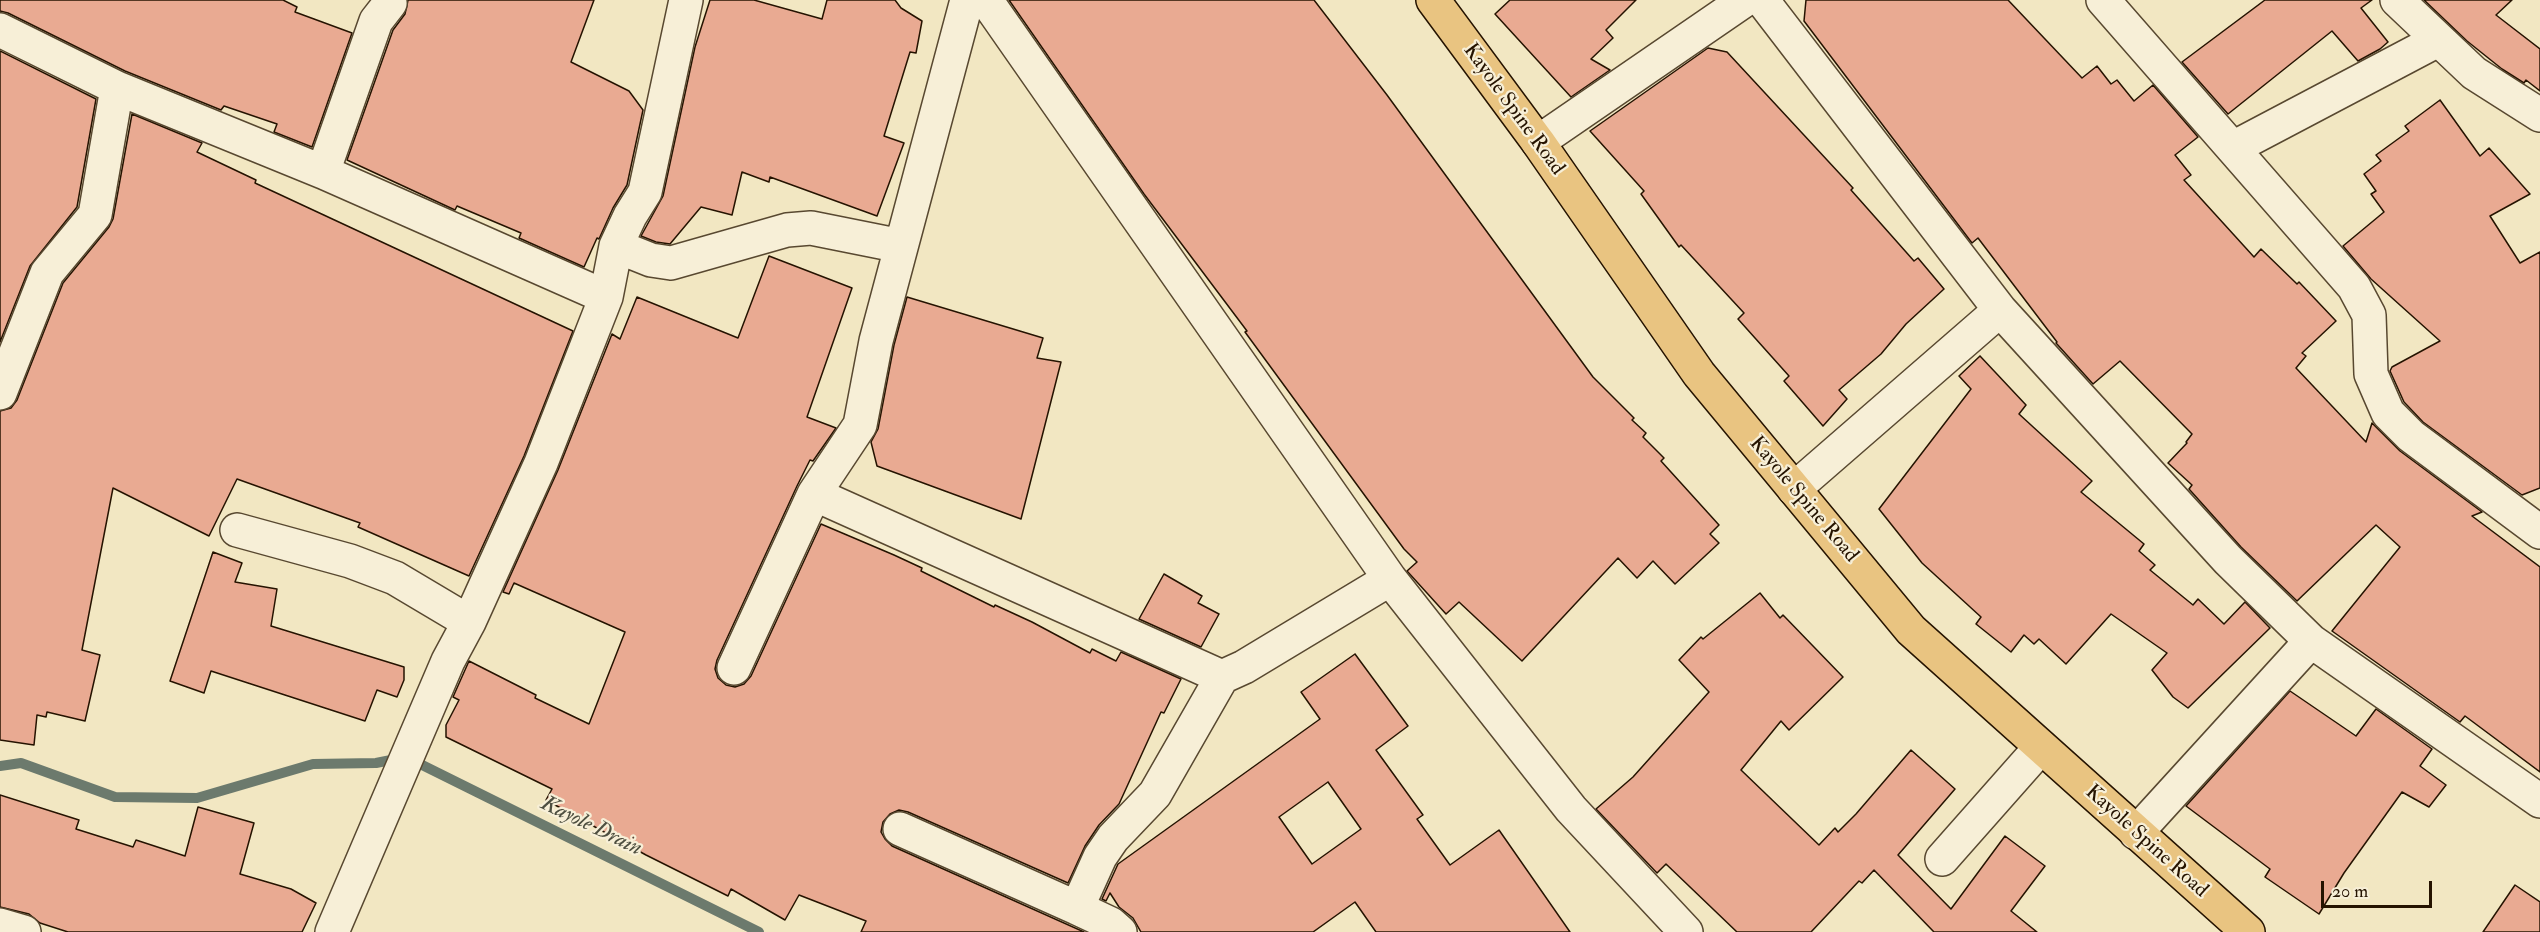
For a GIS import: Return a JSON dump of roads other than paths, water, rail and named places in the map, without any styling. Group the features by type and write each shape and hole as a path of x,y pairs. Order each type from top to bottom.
{"main road":[{"name":"Kayole Spine Road","path":"1433,0 1538,142 1699,374 1911,630 2248,932"}],"street":[{"path":"323,172 376,21 390,3 389,0"},
{"path":"332,932 448,662 469,622 541,463 606,297 616,246 630,216 645,192 686,0"},
{"path":"734,668 814,494 860,425 876,341 967,0"},
{"path":"986,0 1390,579 1571,809 1686,932"},
{"path":"1538,142 1745,0"},
{"path":"1762,0 2000,310 2228,560 2311,640 2540,801"},
{"path":"2103,0 2354,287 2369,315 2371,374 2388,413 2411,436 2540,532"},
{"path":"2397,0 2474,73 2540,115"},
{"path":"0,30 117,88 323,172 606,297"},
{"path":"2233,148 2438,40"},
{"path":"0,393 46,273 95,215 117,88"},
{"path":"616,246 651,260 671,263 788,230 811,228 901,246"},
{"path":"1794,489 2000,310"},
{"path":"814,494 1222,677"},
{"path":"237,530 350,561 395,578 469,622"},
{"path":"1077,908 1100,857 1113,838 1155,794 1222,677 1245,667 1390,579"},
{"path":"2136,833 2311,640"},
{"path":"1942,859 2041,747"},
{"path":"900,829 1077,908 1111,924 1120,932"},
{"path":"0,925 24,932"}],"waterway":[{"name":"Kayole Drain","path":"0,766 21,763 115,797 197,798 313,764 376,763 406,757 759,932"}]}
